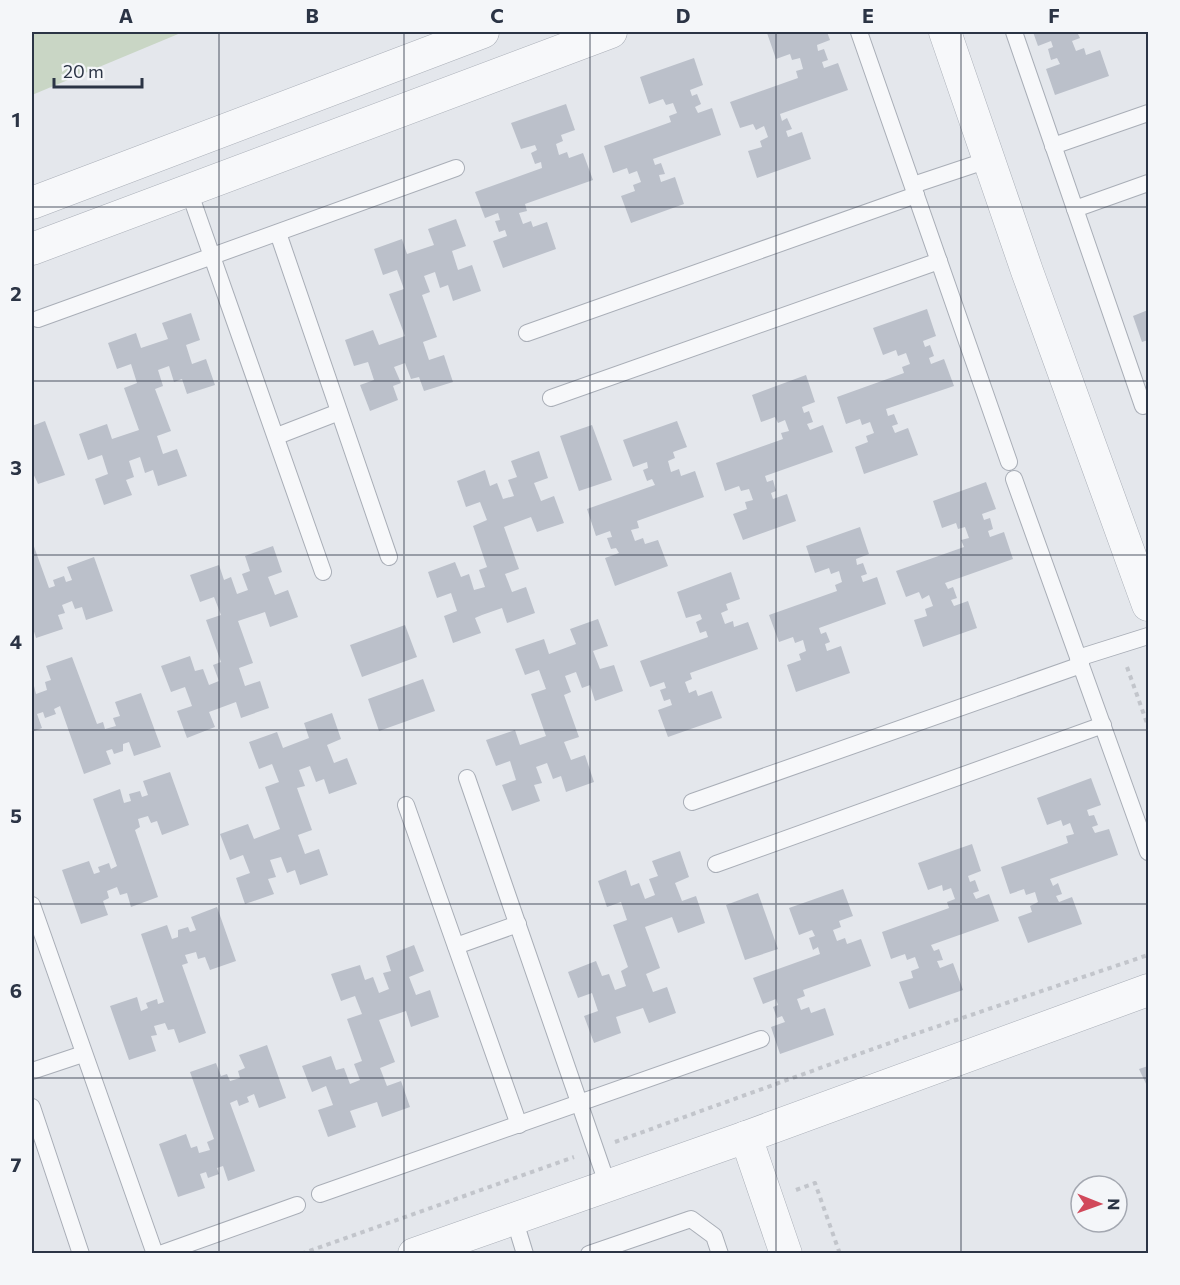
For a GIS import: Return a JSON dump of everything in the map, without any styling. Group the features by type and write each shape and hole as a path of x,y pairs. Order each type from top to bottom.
{"street":[{"path":"32,202 483,32"},
{"path":"32,249 611,32"},
{"path":"945,32 988,160 1149,605"},
{"path":"414,1254 746,1137 1149,990"},
{"path":"746,1137 786,1254"}],"lane":[{"path":"859,32 1012,471 1149,852"},
{"path":"1014,32 1143,406"},
{"path":"1053,146 1149,113"},
{"path":"527,333 914,190 988,160"},
{"path":"38,319 456,168"},
{"path":"1075,209 1149,183"},
{"path":"189,191 214,256 323,572"},
{"path":"278,233 389,557"},
{"path":"551,398 939,261"},
{"path":"277,436 339,412"},
{"path":"692,802 1149,636"},
{"path":"716,864 1103,725"},
{"path":"467,778 608,1186"},
{"path":"406,805 519,1125"},
{"path":"32,905 155,1254"},
{"path":"456,946 518,924"},
{"path":"320,1194 761,1039"},
{"path":"32,1071 83,1054"},
{"path":"32,1107 81,1254"},
{"path":"160,1254 297,1205"},
{"path":"514,1218 525,1254"},
{"path":"589,1254 691,1219 714,1236 720,1254"}],"path":[{"path":"1119,646 1149,726"},
{"path":"300,1254 897,1040 1149,954"},
{"path":"790,1181 794,1190 815,1183 840,1254"}],"green space":[{"path":"32,32 183,32 32,95"}],"building":[{"path":"827,32 830,40 817,45 818,51 824,49 828,60 822,62 824,68 838,63 848,90 780,114 782,121 787,118 792,129 786,131 788,137 802,132 811,159 757,178 748,151 762,147 760,141 768,137 764,126 756,130 753,124 740,128 730,102 798,78 796,71 803,69 800,58 792,60 790,54 776,59 767,33"},
{"path":"1033,32 1077,32 1080,38 1072,41 1076,51 1084,48 1086,55 1100,50 1109,76 1055,95 1046,69 1060,64 1057,58 1051,60 1048,49 1053,47 1051,41 1038,46"},
{"path":"694,58 703,85 690,90 692,96 697,94 701,104 695,107 698,113 712,108 721,135 653,159 655,165 661,163 665,174 659,175 661,182 675,177 684,204 631,223 621,196 635,191 633,185 641,182 637,171 629,174 627,168 613,173 604,146 671,122 669,116 677,113 673,103 666,105 663,99 649,104 640,77"},
{"path":"566,104 575,130 561,135 563,141 556,144 559,155 567,152 569,158 583,153 593,180 525,204 527,211 519,213 523,224 531,221 533,227 547,222 556,249 503,268 493,241 507,236 505,230 499,232 495,221 500,220 498,213 485,218 475,192 542,168 541,162 535,164 531,153 537,150 535,145 521,149 511,123"},
{"path":"456,219 466,246 452,251 458,270 472,265 481,291 453,301 448,285 440,288 435,272 424,276 430,292 422,295 437,337 423,342 429,360 444,355 453,382 424,391 419,377 411,379 405,363 394,367 401,383 393,386 398,400 370,411 360,385 374,380 368,362 354,366 345,340 373,330 379,345 405,336 389,294 404,289 397,270 383,275 374,249 402,239 407,254 434,245 428,229"},
{"path":"927,309 936,336 923,341 925,347 930,345 934,356 929,358 931,364 944,359 954,386 886,409 888,416 894,414 898,424 892,426 895,433 908,428 918,455 864,474 855,447 868,442 866,436 874,433 870,422 862,425 860,419 846,424 837,397 904,373 902,367 910,364 906,353 898,356 896,350 883,355 873,328"},
{"path":"1148,310 1148,340 1142,342 1133,316"},
{"path":"191,313 200,340 186,345 192,364 206,359 215,385 187,394 182,379 174,382 169,366 158,370 163,386 155,389 171,431 157,436 163,454 177,449 187,476 158,486 153,470 145,473 140,457 129,461 134,477 126,480 132,495 104,505 95,479 108,474 102,455 88,460 79,434 107,424 112,439 139,430 124,388 137,383 131,364 117,369 108,343 136,333 141,348 168,339 162,323"},
{"path":"806,375 815,402 802,407 804,413 809,411 813,422 807,424 810,430 823,425 833,452 765,476 767,482 773,480 776,491 771,493 773,499 787,494 796,521 743,540 733,514 747,509 745,502 753,500 749,489 741,491 739,486 725,491 716,463 783,439 781,433 789,431 785,420 778,423 775,417 761,422 752,395"},
{"path":"45,421 65,475 38,484 32,471 32,426"},
{"path":"677,421 687,447 673,452 675,458 668,461 671,472 679,469 681,476 695,471 704,497 637,521 639,528 631,530 635,541 643,538 645,544 658,540 668,566 615,586 605,558 619,553 616,548 611,549 607,538 612,537 610,531 596,536 587,509 655,485 652,479 647,481 643,470 648,468 647,462 633,467 623,440"},
{"path":"592,425 612,480 579,491 560,436"},
{"path":"539,451 548,478 534,483 541,501 554,496 564,523 537,532 531,517 504,527 519,569 505,574 512,592 526,587 535,613 507,623 502,608 482,615 475,618 481,633 453,643 444,616 457,611 451,593 437,598 428,572 455,562 461,577 469,574 474,590 485,587 479,570 487,567 473,526 487,520 480,502 466,507 457,481 485,470 490,486 497,483 503,499 514,496 508,480 517,477 511,461"},
{"path":"986,482 996,509 982,514 984,520 990,518 993,529 988,531 990,537 1004,532 1013,559 945,583 948,589 953,587 957,598 951,600 954,606 968,601 977,628 923,647 914,620 927,616 925,609 933,606 929,595 922,599 919,592 906,597 896,571 964,547 961,540 969,538 965,527 958,529 956,523 942,528 933,501"},
{"path":"860,527 869,554 856,559 857,565 863,563 867,574 861,576 863,582 877,577 886,604 819,628 821,634 826,632 830,642 825,644 827,651 841,646 850,673 796,692 787,665 801,660 799,654 806,651 803,640 795,643 793,637 779,642 769,615 837,591 835,585 842,582 839,571 831,574 829,568 815,573 806,546"},
{"path":"32,541 49,588 55,586 53,580 64,576 66,582 72,580 67,567 94,557 113,611 86,620 82,607 75,609 72,601 62,605 65,613 58,615 63,629 36,638 32,625"},
{"path":"273,546 282,572 268,577 275,595 288,590 298,617 270,627 265,612 238,621 253,663 239,668 245,686 260,681 269,708 241,718 236,702 209,712 215,727 187,738 177,711 192,706 185,687 171,692 161,666 190,656 195,671 203,669 209,685 219,681 213,665 221,662 206,620 221,615 214,597 200,602 190,575 219,565 224,580 231,577 237,594 248,590 242,574 250,571 245,556"},
{"path":"731,572 740,599 726,604 728,610 721,613 725,624 733,621 734,627 748,622 758,649 690,673 692,679 685,682 689,693 696,690 698,696 712,691 722,718 668,737 658,710 672,705 670,699 664,701 660,690 666,688 664,682 650,687 640,661 708,637 706,631 700,633 696,622 702,619 700,614 686,618 677,592"},
{"path":"598,619 608,646 593,651 600,669 614,665 623,691 595,701 590,685 582,688 576,672 565,676 571,692 564,695 579,737 564,742 571,760 585,755 594,782 566,792 561,776 553,779 547,763 536,767 542,783 534,785 540,801 512,811 502,785 516,780 510,761 496,766 486,740 515,730 520,745 546,736 531,694 546,689 539,670 525,675 515,649 544,639 549,654 576,644 570,629"},
{"path":"405,625 417,657 362,677 350,645"},
{"path":"72,657 97,724 103,722 105,729 116,726 113,718 120,716 115,702 141,693 161,747 134,756 129,742 123,744 123,751 114,754 112,749 106,751 111,764 84,774 60,706 54,709 56,714 45,718 43,712 37,714 42,728 32,732 32,686 36,694 47,690 45,682 51,680 46,666"},
{"path":"423,679 435,711 379,731 368,699"},
{"path":"332,713 341,739 327,745 334,763 347,758 357,784 329,794 324,779 316,782 310,766 299,770 305,786 297,788 312,830 298,835 305,854 319,849 328,875 300,885 295,870 287,873 281,857 270,860 276,877 268,879 274,894 245,904 236,878 250,873 243,855 230,860 220,834 248,824 254,839 280,829 265,787 279,782 272,764 259,769 249,742 277,732 283,748 309,738 304,723"},
{"path":"170,772 189,825 162,835 157,821 151,823 148,816 138,819 140,827 135,830 158,897 131,907 127,893 120,895 117,887 107,891 109,898 103,901 108,915 81,924 62,870 89,861 94,874 100,872 98,867 109,863 111,869 117,866 93,799 120,789 124,803 131,801 129,794 140,791 142,797 148,795 143,781"},
{"path":"1091,778 1101,805 1087,810 1089,816 1094,815 1098,825 1092,827 1095,833 1109,829 1118,855 1050,879 1053,886 1058,883 1062,894 1056,896 1059,902 1072,897 1082,924 1028,943 1018,917 1032,912 1030,906 1038,902 1035,892 1026,895 1024,889 1010,894 1001,867 1068,843 1066,836 1074,834 1070,823 1063,826 1061,820 1047,825 1037,798"},
{"path":"972,844 981,871 968,876 970,882 975,880 979,891 973,893 976,899 989,894 999,921 931,945 934,951 939,949 943,960 937,961 940,968 953,963 963,990 909,1009 899,982 913,978 911,971 919,968 915,957 907,960 905,954 891,959 882,932 949,908 947,902 955,899 951,888 943,891 942,885 928,890 918,863"},
{"path":"680,851 689,877 675,883 682,901 696,896 705,923 678,933 672,917 645,927 660,968 646,974 653,992 667,987 676,1013 649,1023 643,1008 616,1017 621,1033 594,1043 584,1016 598,1011 592,993 578,998 568,972 596,961 602,976 609,974 615,990 626,986 621,971 628,967 613,925 627,920 621,902 607,907 598,881 626,870 631,886 639,883 645,899 655,895 649,879 658,876 652,861"},
{"path":"843,889 853,916 839,921 841,927 833,930 837,941 845,938 847,944 861,939 871,966 803,990 805,996 797,999 801,1010 809,1007 811,1013 825,1008 834,1035 780,1054 771,1027 785,1022 782,1016 777,1018 773,1007 778,1005 776,999 763,1004 753,978 820,954 818,947 813,950 809,938 815,936 812,930 799,935 789,908"},
{"path":"758,893 778,949 745,960 726,905"},
{"path":"217,907 236,961 210,970 205,957 198,959 196,952 185,955 188,963 182,965 206,1033 179,1043 174,1029 168,1030 165,1023 154,1026 157,1035 151,1036 156,1051 129,1060 110,1006 137,997 141,1011 148,1008 146,1003 157,999 158,1004 164,1002 141,934 167,925 172,939 178,937 178,930 188,927 190,932 196,930 191,917"},
{"path":"414,945 424,971 409,977 416,995 430,990 439,1017 411,1027 406,1011 379,1020 395,1062 380,1068 387,1086 401,1081 410,1107 382,1117 377,1102 350,1111 356,1127 328,1137 318,1110 333,1105 326,1086 312,1092 302,1066 331,1056 336,1070 344,1068 350,1084 360,1080 354,1064 362,1061 347,1019 362,1014 355,996 341,1001 331,974 360,965 365,980 373,977 379,993 389,989 383,973 391,971 386,956"},
{"path":"267,1045 286,1098 259,1108 254,1094 247,1097 249,1102 239,1106 237,1100 230,1103 255,1171 228,1181 223,1166 217,1168 219,1174 208,1178 206,1172 200,1174 205,1188 178,1197 159,1144 186,1134 191,1148 197,1146 199,1153 210,1150 207,1142 214,1139 190,1072 216,1063 221,1076 227,1074 230,1081 240,1078 238,1071 245,1068 239,1055"},
{"path":"1148,1066 1148,1088 1139,1069"}]}
